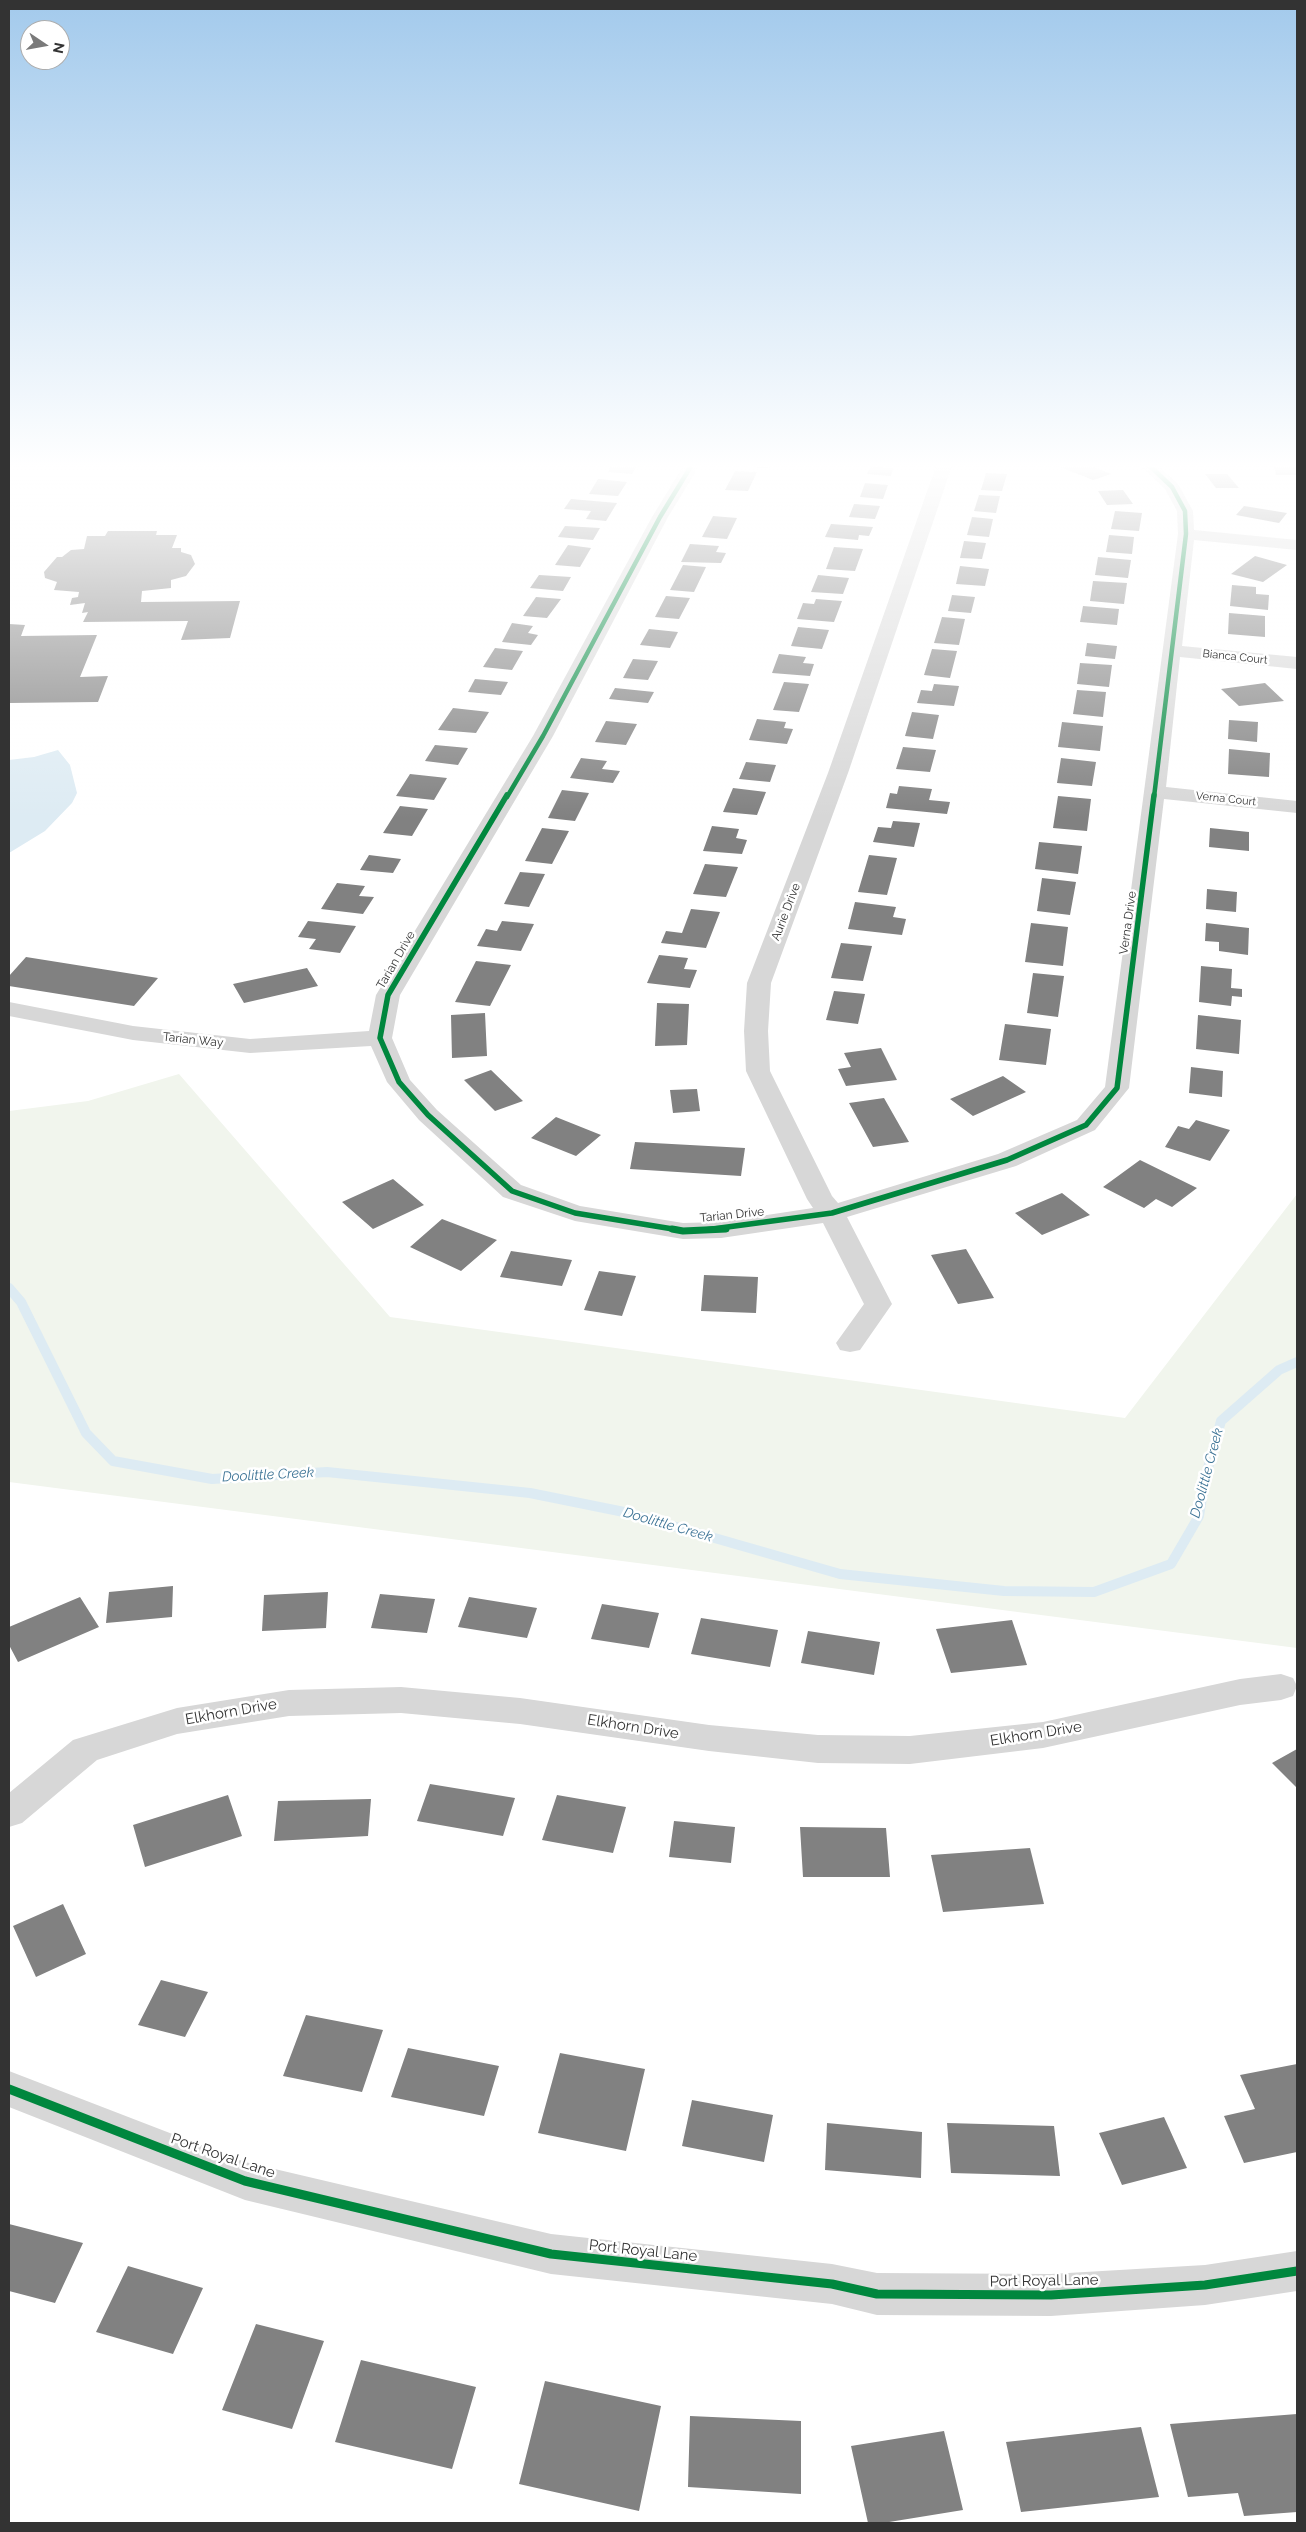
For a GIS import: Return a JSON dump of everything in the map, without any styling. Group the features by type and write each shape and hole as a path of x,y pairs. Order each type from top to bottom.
{"street":[{"name":"Tarian Drive","path":"626,581 543,736 388,995 380,1038 400,1082 428,1115 512,1191 575,1213 683,1231 721,1230 832,1213"},
{"name":"Aurie Drive","path":"850,1343 878,1304 832,1213 820,1199 758,1071 756,1031 759,983 838,773 905,581"},
{"name":"Verna Drive","path":"832,1213 1007,1160 1086,1125 1117,1088 1181,581"},
{"name":"Bianca Court","path":"1173,650 1297,663"},
{"name":"Verna Court","path":"1155,792 1297,807"},
{"name":"Tarian Way","path":"9,1009 133,1034 250,1046 380,1038"},
{"name":"Elkhorn Drive","path":"9,1813 85,1750 177,1721 289,1702 401,1700 520,1711 709,1738 818,1749 910,1750 1043,1735 1240,1692 1281,1687"},
{"name":"Port Royal Lane","path":"9,2089 244,2181 552,2254 832,2284 877,2294 1050,2295 1205,2286 1297,2271"}],"shaded area":[{"path":"58,750 70,765 77,793 72,803 45,831 9,853 9,760 34,757"},
{"path":"179,1074 390,1317 1125,1418 1297,1194 1297,1648 9,1482 9,1111 88,1101"}],"building":[{"path":"54,581 171,581 171,588 142,591 141,602 240,601 230,638 181,640 188,621 83,622 88,612 82,613 85,603 70,605 72,598 78,597 79,592 54,590 57,582"},
{"path":"535,581 569,581 563,591 530,588"},
{"path":"675,581 699,581 694,592 670,590"},
{"path":"815,581 848,581 843,594 811,592"},
{"path":"957,581 986,581 985,586 956,584"},
{"path":"1093,581 1127,583 1124,604 1090,601"},
{"path":"1232,585 1256,587 1256,594 1269,595 1268,610 1230,606"},
{"path":"952,595 975,597 971,613 948,611"},
{"path":"666,596 690,598 679,619 655,617"},
{"path":"536,597 561,599 547,618 523,616"},
{"path":"816,599 842,601 834,622 797,619 803,603 814,604"},
{"path":"1083,606 1119,609 1117,625 1080,622"},
{"path":"1229,613 1265,616 1265,637 1228,634"},
{"path":"942,617 965,619 959,645 934,643"},
{"path":"512,623 533,626 528,633 538,635 531,645 502,642"},
{"path":"9,624 25,625 21,636 97,635 80,677 108,676 98,702 9,703"},
{"path":"798,627 829,630 822,649 791,646"},
{"path":"649,629 678,632 670,648 640,645"},
{"path":"1087,643 1117,646 1115,659 1085,656"},
{"path":"495,648 523,651 512,670 483,667"},
{"path":"932,649 957,651 950,678 924,675"},
{"path":"779,654 806,657 803,663 814,664 810,676 772,673"},
{"path":"633,659 658,661 648,680 623,678"},
{"path":"1080,663 1112,665 1109,687 1077,684"},
{"path":"475,679 508,682 501,695 468,692"},
{"path":"784,682 809,684 799,712 773,710"},
{"path":"1265,683 1284,701 1239,706 1221,689"},
{"path":"934,684 959,686 954,706 917,703 921,690 932,691"},
{"path":"615,688 654,692 648,703 609,699"},
{"path":"1077,690 1106,692 1103,717 1073,714"},
{"path":"453,708 489,712 476,733 438,730"},
{"path":"912,712 939,715 933,739 905,736"},
{"path":"757,719 786,722 784,728 793,729 787,744 749,740"},
{"path":"1229,720 1258,722 1257,742 1228,739"},
{"path":"606,721 637,724 626,745 595,742"},
{"path":"1062,722 1103,726 1100,751 1058,747"},
{"path":"435,745 468,748 458,765 425,761"},
{"path":"903,747 936,750 930,772 896,769"},
{"path":"1229,749 1270,753 1269,777 1228,774"},
{"path":"581,758 607,761 602,769 620,771 613,783 570,778"},
{"path":"1061,758 1096,762 1092,786 1057,783"},
{"path":"746,762 776,765 770,782 739,779"},
{"path":"410,774 447,778 434,800 396,796"},
{"path":"899,786 932,789 929,800 950,802 947,814 886,808 890,793 897,794"},
{"path":"733,788 766,792 757,815 723,812"},
{"path":"562,790 589,793 575,821 548,818"},
{"path":"1058,796 1091,799 1087,831 1053,828"},
{"path":"400,806 428,809 412,836 383,833"},
{"path":"893,821 920,823 914,847 873,842 878,827 891,828"},
{"path":"712,826 739,829 736,838 747,840 742,854 703,851"},
{"path":"542,828 569,831 552,864 525,861"},
{"path":"1210,828 1249,832 1249,851 1209,847"},
{"path":"1039,842 1082,846 1078,874 1035,869"},
{"path":"369,855 401,859 393,873 360,870"},
{"path":"869,855 897,858 887,895 858,892"},
{"path":"705,864 738,867 726,897 693,894"},
{"path":"520,872 545,874 529,907 504,904"},
{"path":"1042,878 1076,882 1070,915 1037,911"},
{"path":"337,883 365,886 359,896 374,897 363,914 321,909"},
{"path":"1207,889 1237,892 1236,912 1206,909"},
{"path":"855,902 896,907 893,917 906,919 902,935 848,929"},
{"path":"691,909 720,912 706,948 661,943 666,931 682,933"},
{"path":"308,921 356,926 340,953 309,949 316,939 298,937"},
{"path":"502,921 534,924 521,951 477,946 486,929 497,931"},
{"path":"1031,923 1068,927 1063,966 1025,962"},
{"path":"1206,923 1249,928 1248,955 1219,951 1219,942 1205,941"},
{"path":"841,943 872,946 863,981 831,978"},
{"path":"659,955 688,958 684,969 697,970 690,988 647,983"},
{"path":"26,957 158,978 134,1006 9,986 9,976"},
{"path":"476,961 511,965 490,1006 455,1002"},
{"path":"1201,966 1232,969 1231,988 1242,989 1242,997 1232,996 1231,1006 1199,1002"},
{"path":"307,968 318,986 244,1003 233,984"},
{"path":"1033,973 1064,976 1058,1017 1027,1013"},
{"path":"834,991 865,994 858,1024 826,1020"},
{"path":"657,1003 689,1004 687,1045 655,1046"},
{"path":"485,1013 487,1056 452,1058 451,1015"},
{"path":"1198,1015 1241,1020 1239,1054 1196,1049"},
{"path":"1005,1024 1051,1029 1046,1065 999,1060"},
{"path":"881,1048 897,1080 846,1086 838,1069 851,1067 844,1053"},
{"path":"1191,1067 1223,1071 1222,1097 1189,1093"},
{"path":"491,1070 523,1101 495,1111 464,1080"},
{"path":"1003,1076 1026,1092 973,1116 950,1099"},
{"path":"697,1089 700,1111 673,1113 670,1090"},
{"path":"884,1098 909,1142 873,1147 849,1103"},
{"path":"556,1117 601,1135 576,1156 531,1138"},
{"path":"1196,1120 1230,1130 1210,1161 1165,1147 1178,1126 1189,1129"},
{"path":"635,1142 745,1148 741,1176 630,1169"},
{"path":"1140,1160 1197,1188 1172,1207 1156,1199 1144,1208 1103,1187"},
{"path":"393,1179 424,1205 373,1229 342,1202"},
{"path":"1062,1193 1090,1215 1042,1235 1015,1213"},
{"path":"442,1219 497,1240 461,1271 410,1247"},
{"path":"966,1249 994,1298 958,1304 931,1255"},
{"path":"511,1251 572,1260 562,1286 500,1277"},
{"path":"599,1271 636,1276 622,1316 584,1310"},
{"path":"704,1275 758,1277 756,1313 701,1311"},
{"path":"173,1586 172,1617 106,1623 109,1592"},
{"path":"328,1592 326,1628 262,1631 264,1595"},
{"path":"380,1594 435,1599 427,1633 371,1628"},
{"path":"80,1597 99,1627 18,1662 9,1645 9,1627"},
{"path":"469,1597 537,1608 527,1638 458,1627"},
{"path":"602,1604 659,1613 649,1648 591,1639"},
{"path":"701,1618 778,1630 770,1667 691,1654"},
{"path":"1012,1620 1027,1665 951,1673 936,1629"},
{"path":"808,1631 880,1642 874,1675 801,1663"},
{"path":"1297,1749 1297,1788 1272,1763"},
{"path":"430,1784 515,1798 503,1836 417,1821"},
{"path":"228,1795 242,1836 145,1867 133,1825"},
{"path":"557,1795 626,1807 613,1853 542,1840"},
{"path":"371,1799 368,1836 274,1841 278,1801"},
{"path":"674,1821 735,1827 731,1863 669,1857"},
{"path":"800,1827 886,1828 890,1877 803,1877"},
{"path":"1030,1848 1044,1904 943,1912 931,1855"},
{"path":"63,1904 86,1954 36,1977 13,1926"},
{"path":"161,1980 208,1992 185,2037 138,2025"},
{"path":"306,2015 383,2030 362,2092 283,2076"},
{"path":"408,2048 499,2066 484,2116 391,2097"},
{"path":"560,2053 645,2069 626,2151 538,2133"},
{"path":"1297,2064 1297,2152 1244,2163 1224,2116 1255,2109 1240,2075"},
{"path":"692,2100 773,2115 764,2162 682,2146"},
{"path":"1164,2117 1187,2168 1122,2185 1099,2133"},
{"path":"827,2123 922,2132 921,2178 825,2170"},
{"path":"947,2123 1054,2126 1060,2176 951,2173"},
{"path":"9,2224 83,2243 55,2303 9,2291"},
{"path":"128,2266 203,2288 173,2354 96,2332"},
{"path":"256,2324 324,2341 292,2429 222,2410"},
{"path":"361,2360 476,2387 452,2469 335,2442"},
{"path":"545,2381 661,2406 639,2511 519,2484"},
{"path":"1297,2414 1297,2512 1244,2516 1238,2493 1188,2497 1170,2424"},
{"path":"690,2416 801,2421 801,2494 688,2487"},
{"path":"1141,2427 1159,2497 1021,2512 1006,2442"},
{"path":"944,2431 963,2510 883,2523 868,2523 851,2446"}],"waterway":[{"name":"Doolittle Creek","path":"9,1288 21,1302 86,1433 113,1461 212,1479 327,1472 530,1493 624,1512 840,1574 1004,1591 1094,1592 1171,1564 1199,1516 1205,1479 1221,1421 1279,1370 1297,1362"}],"cycle path":[{"path":"626,581 543,736 388,995 380,1038 399,1082 428,1115 512,1191 575,1213 683,1231 721,1230 832,1213 1007,1160 1086,1125 1117,1088 1180,581"},
{"path":"9,2089 245,2181 551,2254 832,2284 877,2294 1051,2295 1205,2285 1297,2271"}]}
